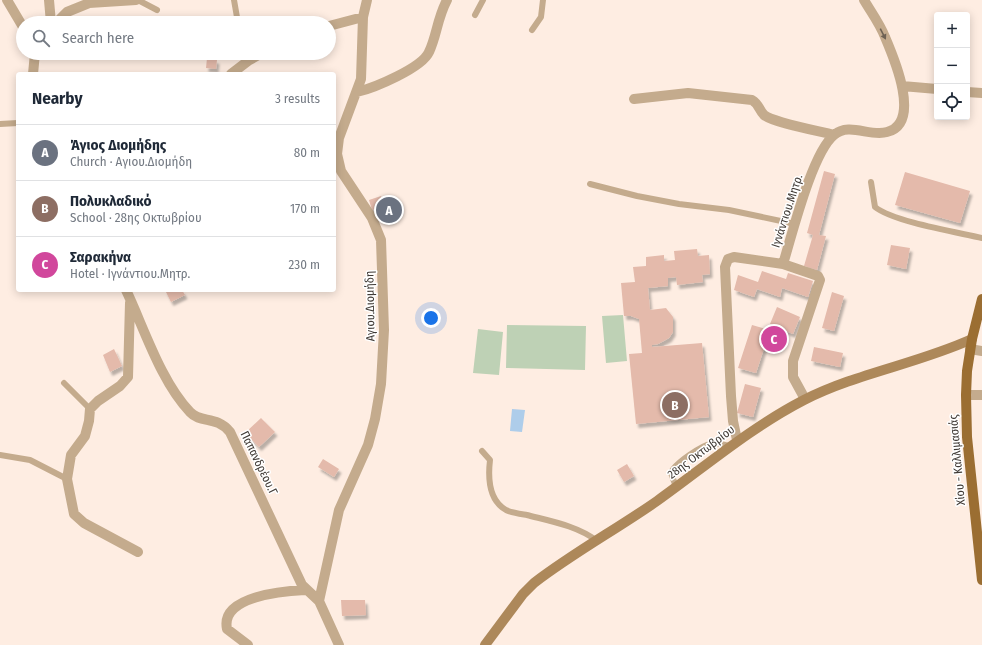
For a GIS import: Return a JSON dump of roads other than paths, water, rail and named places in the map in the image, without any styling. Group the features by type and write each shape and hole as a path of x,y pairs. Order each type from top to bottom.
{"main road":[{"name":"Χίου - Καλλιμασιάς","path":"982,298 971,344 966,394 967,437 982,580"},
{"name":"28ης Οκτωβρίου","path":"485,645 527,589 676,487 733,443 805,399 855,380 971,344"}],"street":[{"path":"7,0 16,16"},
{"path":"49,0 50,16"},
{"path":"63,16 79,4 137,0"},
{"name":"Αγιου.Διομήδη","path":"319,601 339,510 368,446 376,419 381,377 384,330 381,240 372,218 341,171 337,159 339,138 357,92 362,67 363,17 367,0"},
{"path":"357,92 373,88 408,70 426,58 430,52 437,22 447,0"},
{"path":"634,99 688,93 752,100 757,102 764,114 776,120 834,135 844,130 882,133 892,130 897,126 904,115 906,105 902,86 885,36 864,0"},
{"path":"336,24 363,17"},
{"path":"33,72 34,60"},
{"path":"234,72 244,60"},
{"path":"902,86 934,89"},
{"path":"970,92 982,93"},
{"name":"Ιγνάντιου.Μητρ.","path":"805,399 793,377 793,361 820,280 818,276 783,264 818,158 826,144 834,135"},
{"path":"733,443 725,267 728,259 734,257 783,264"},
{"path":"128,293 128,377 120,386 90,409 89,421 84,436 71,455 67,479 74,514 84,523 138,552"},
{"name":"Παπανδρέου.Γ","path":"128,293 161,367 187,409 194,416 221,423 230,432 305,590 319,601 339,645"},
{"path":"971,344 982,351"},
{"path":"966,394 982,394"},
{"path":"248,645 227,629 227,618 235,607 240,603 268,594 305,590"}],"lane":[{"path":"137,0 157,10"},
{"path":"234,0 237,16"},
{"path":"476,15 483,0"},
{"path":"532,30 541,17 542,0"},
{"path":"0,124 16,123"},
{"path":"871,182 875,207 881,212 899,218 982,238"},
{"path":"590,184 658,200 729,210 795,224"},
{"path":"64,383 90,409"},
{"path":"676,487 671,473 672,470 685,458 709,444 733,443"},
{"path":"482,451 490,460 489,483 491,489 494,496 506,510 564,525 589,535 597,541"},
{"path":"0,455 30,460 67,479"}],"water":[{"path":"512,409 525,410 522,432 510,431"}],"place":[{"name":"Άγιος Διομήδης","path":"389,210"},
{"name":"Σαρακήνα","path":"774,339"},
{"name":"Πολυκλαδικό","path":"675,405"}]}
